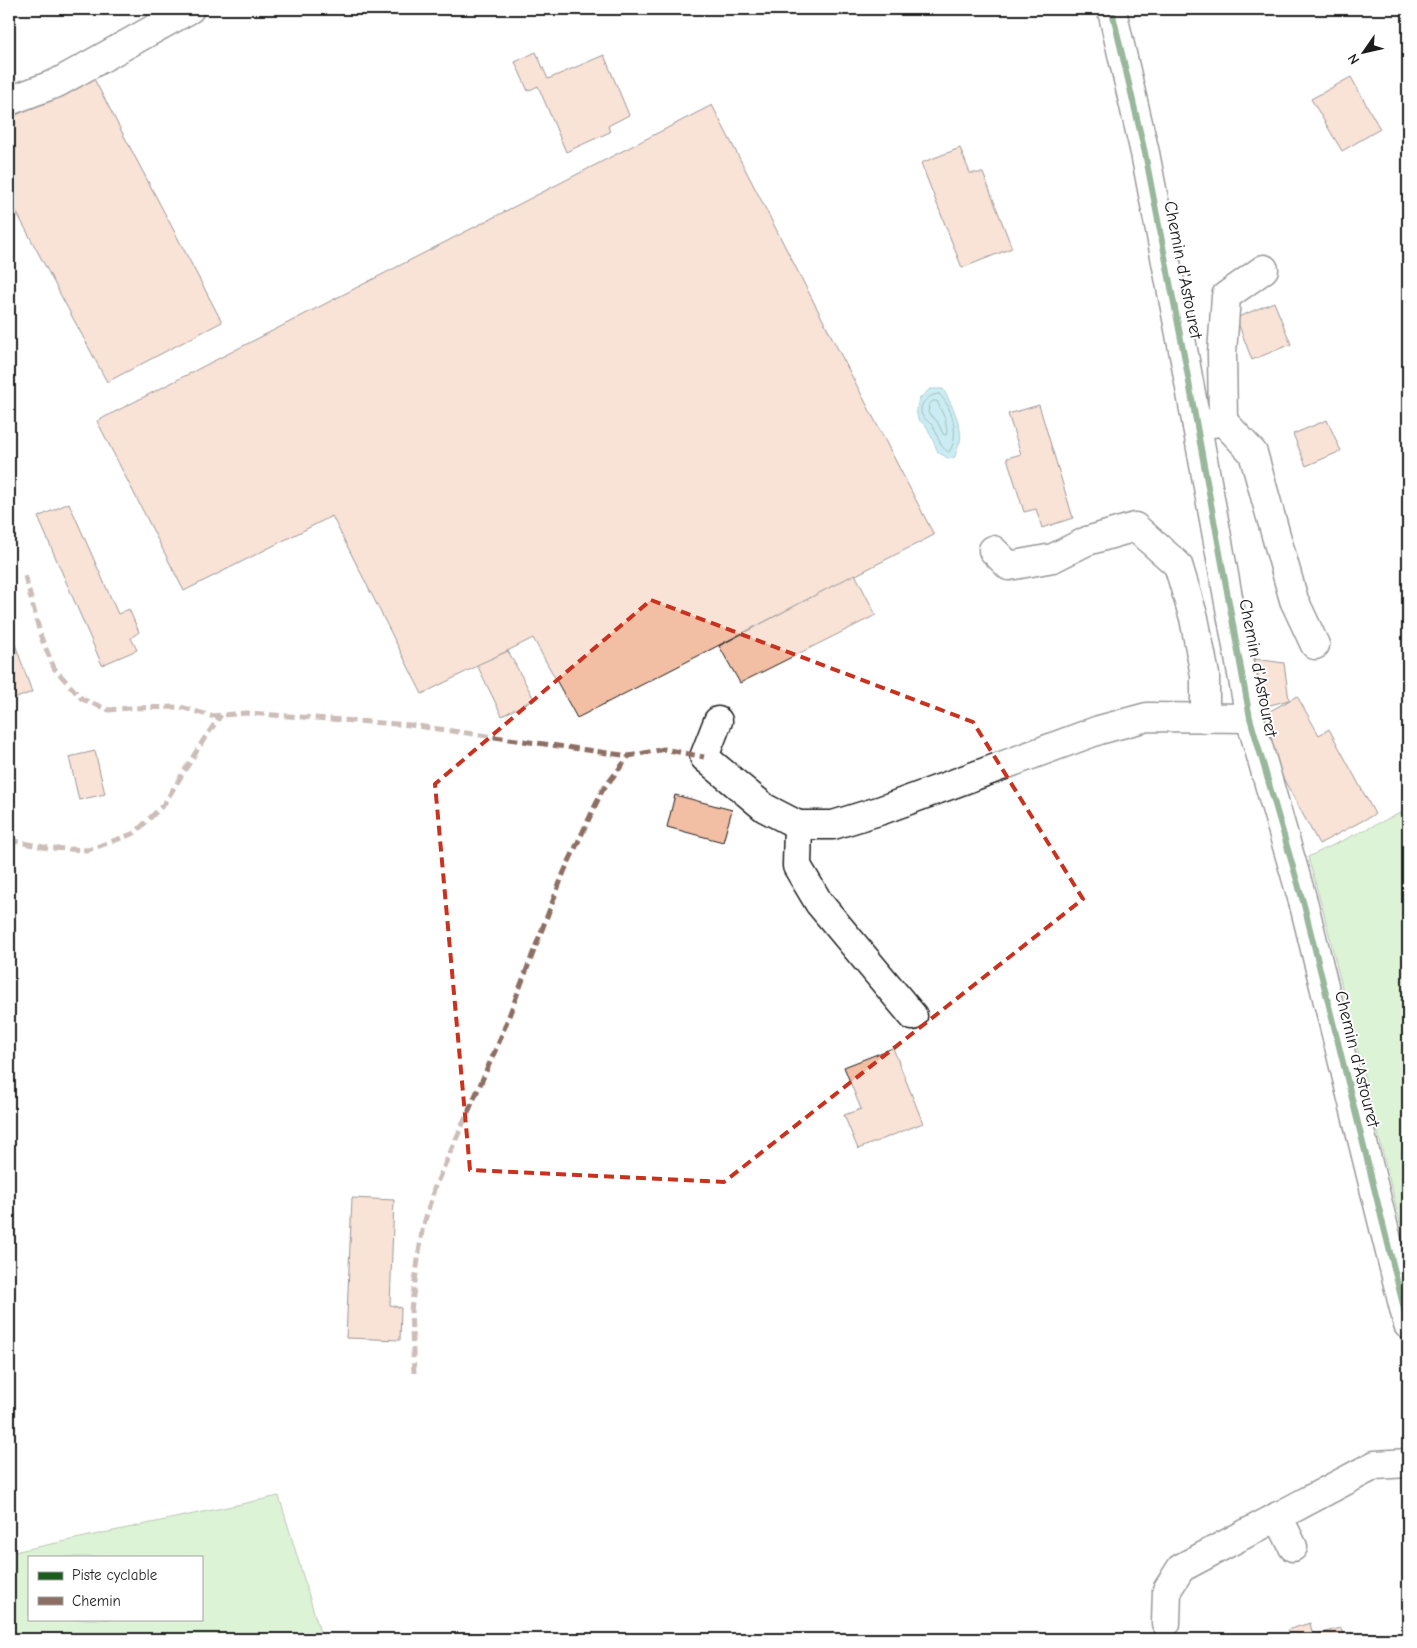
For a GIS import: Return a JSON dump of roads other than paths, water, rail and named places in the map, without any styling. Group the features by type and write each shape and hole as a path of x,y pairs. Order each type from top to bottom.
{"street":[{"path":"9,101 57,83 190,9"},
{"name":"Chemin d'Astouret","path":"1111,9 1114,15 1144,153 1210,424 1250,718 1304,905 1408,1325"},
{"path":"1264,269 1226,296 1222,354 1210,424 1253,453 1294,600 1315,645"},
{"path":"993,550 1009,566 1053,558 1087,541 1135,527 1178,565 1194,618 1205,675 1205,718"},
{"path":"718,721 704,757 765,808 798,825 833,825 882,810 1098,730 1147,717 1250,718"},
{"path":"798,825 796,866 819,903 913,1016"},
{"path":"1166,1623 1167,1590 1181,1568 1375,1465 1408,1463"},
{"path":"1278,1516 1293,1547"}],"water":[{"path":"930,389 943,389 953,407 958,422 961,436 960,442 955,457 949,459 938,452 927,427 918,419 916,410 920,398"}]}
